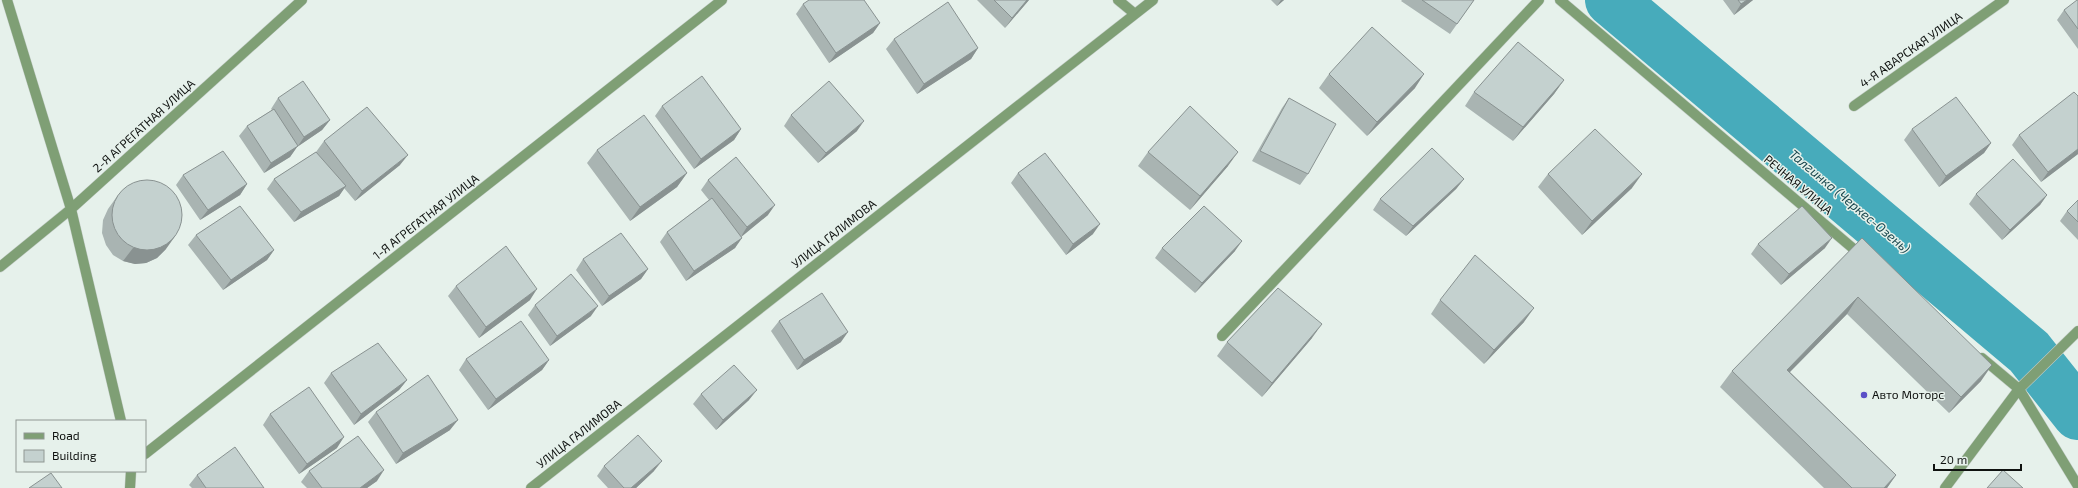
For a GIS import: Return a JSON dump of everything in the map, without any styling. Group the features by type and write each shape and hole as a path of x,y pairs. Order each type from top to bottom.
{"street":[{"path":"7,0 71,209 121,420"},
{"name":"2-Я АГРЕГАТНАЯ УЛИЦА","path":"0,267 71,209 302,0"},
{"name":"1-Я АГРЕГАТНАЯ УЛИЦА","path":"146,453 722,0"},
{"path":"1118,0 1135,14"},
{"name":"УЛИЦА ГАЛИМОВА","path":"531,488 1153,0"},
{"path":"1222,336 1539,0"},
{"name":"РЕЧНАЯ УЛИЦА","path":"1560,0 1868,261"},
{"name":"4-Я АВАРСКАЯ УЛИЦА","path":"1854,106 2004,0"},
{"path":"1945,488 2019,389 2078,331"},
{"path":"1976,354 2019,389 2078,486"},
{"path":"130,472 130,488"}],"building":[{"path":"809,0 864,0 880,23 836,53 803,4"},
{"path":"994,0 1027,0 1012,18"},
{"path":"1422,0 1474,0 1457,24"},
{"path":"1738,0 1747,0 1741,4"},
{"path":"2078,0 2078,29 2064,10"},
{"path":"948,2 978,48 924,84 894,39"},
{"path":"1372,27 1424,74 1377,122 1329,74"},
{"path":"1518,42 1564,80 1523,127 1474,92"},
{"path":"702,76 741,129 701,159 662,106"},
{"path":"303,81 330,120 304,137 278,98"},
{"path":"829,81 864,121 826,153 791,115"},
{"path":"2074,92 2078,96 2078,149 2048,172 2019,135"},
{"path":"1956,97 1991,143 1946,176 1912,129"},
{"path":"1289,98 1336,124 1308,174 1260,151"},
{"path":"1190,106 1238,152 1200,196 1148,152"},
{"path":"367,107 408,155 362,191 324,141"},
{"path":"274,109 298,146 271,163 247,126"},
{"path":"644,115 687,173 640,207 597,150"},
{"path":"1595,129 1642,174 1592,221 1548,174"},
{"path":"1432,148 1464,179 1413,226 1380,199"},
{"path":"223,151 247,184 208,210 183,175"},
{"path":"316,152 346,186 301,212 274,179"},
{"path":"1045,153 1100,224 1073,244 1018,173"},
{"path":"736,157 775,205 747,227 708,180"},
{"path":"2013,159 2047,195 2010,230 1976,194"},
{"path":"147,180 160,183 172,190 179,202 182,215 179,228 172,240 160,247 147,250 134,247 122,240 115,228 112,215 115,202 122,190 134,183"},
{"path":"712,198 742,238 694,271 667,232"},
{"path":"2078,200 2078,222 2067,211"},
{"path":"240,206 274,250 231,280 196,235"},
{"path":"1204,206 1242,241 1202,283 1162,248"},
{"path":"1802,206 1832,238 1789,274 1758,244"},
{"path":"621,233 648,269 609,296 583,259"},
{"path":"1862,238 1992,365 1961,397 1858,297 1787,370 1896,475 1884,488 1852,488 1732,371"},
{"path":"506,246 537,289 486,327 456,286"},
{"path":"1475,255 1534,308 1494,350 1440,300"},
{"path":"571,274 598,306 557,336 535,305"},
{"path":"1278,288 1322,324 1272,383 1227,342"},
{"path":"822,293 848,332 804,360 779,321"},
{"path":"521,321 549,360 496,399 466,359"},
{"path":"378,343 407,380 361,414 331,373"},
{"path":"734,365 757,390 723,420 701,394"},
{"path":"428,375 458,420 403,453 376,412"},
{"path":"309,387 344,437 307,464 270,414"},
{"path":"638,435 662,461 631,488 624,488 604,466"},
{"path":"358,436 384,470 360,488 322,488 309,471"},
{"path":"235,447 264,488 206,488 197,475"},
{"path":"2003,470 2023,488 1987,488"},
{"path":"51,473 62,488 29,488"}],"waterway":[{"name":"Талгинка (Черкес-Озень)","path":"1611,0 2029,352 2078,414"}],"place":[{"name":"Авто Моторс","path":"1864,395"}]}
